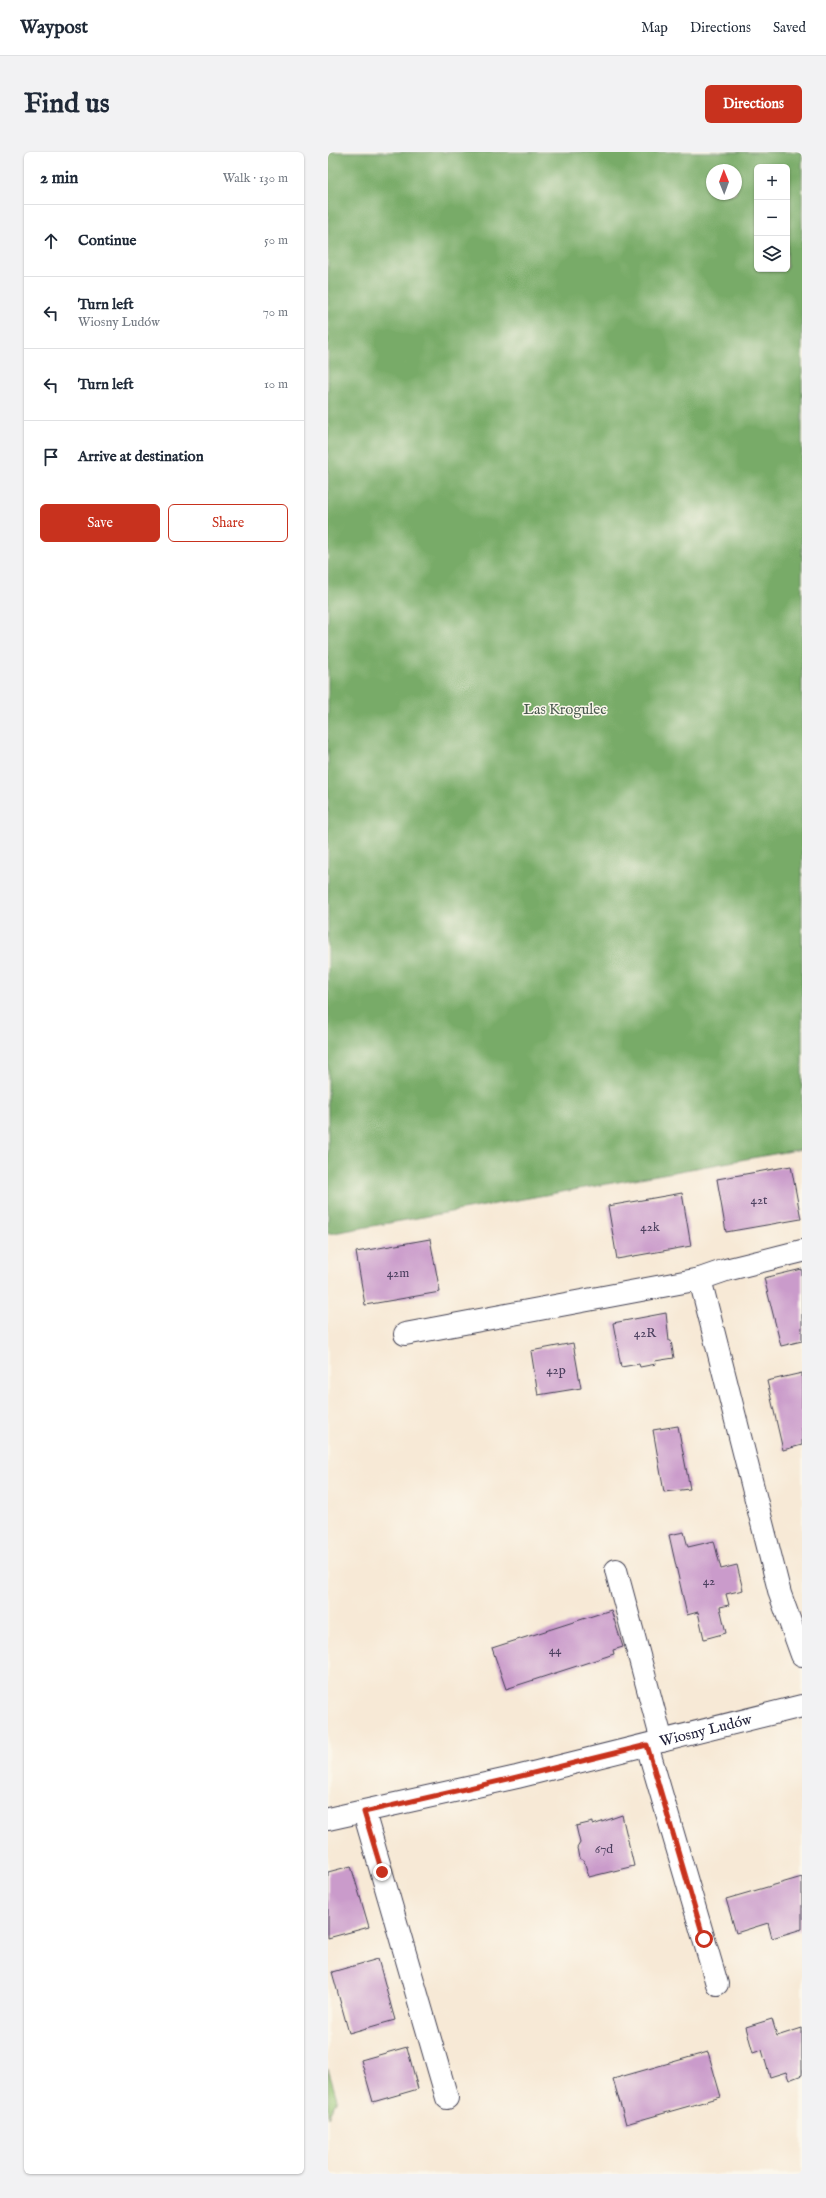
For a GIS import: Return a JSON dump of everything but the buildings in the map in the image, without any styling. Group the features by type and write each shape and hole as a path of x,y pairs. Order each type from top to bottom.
{"street":[{"path":"405,1334 700,1279 726,1270 802,1251"},
{"path":"700,1279 780,1594 802,1655"},
{"path":"616,1570 655,1743 717,1984"},
{"name":"Wiosny Ludów","path":"328,1819 517,1777 802,1706"},
{"path":"364,1812 447,2098"}],"green space":[{"name":"Las Krogulec","path":"328,152 802,152 802,1149 328,1234"},
{"path":"328,2069 337,2099 328,2117"}],"route":[{"path":"382,1872 364,1812 647,1745 704,1939"}]}
